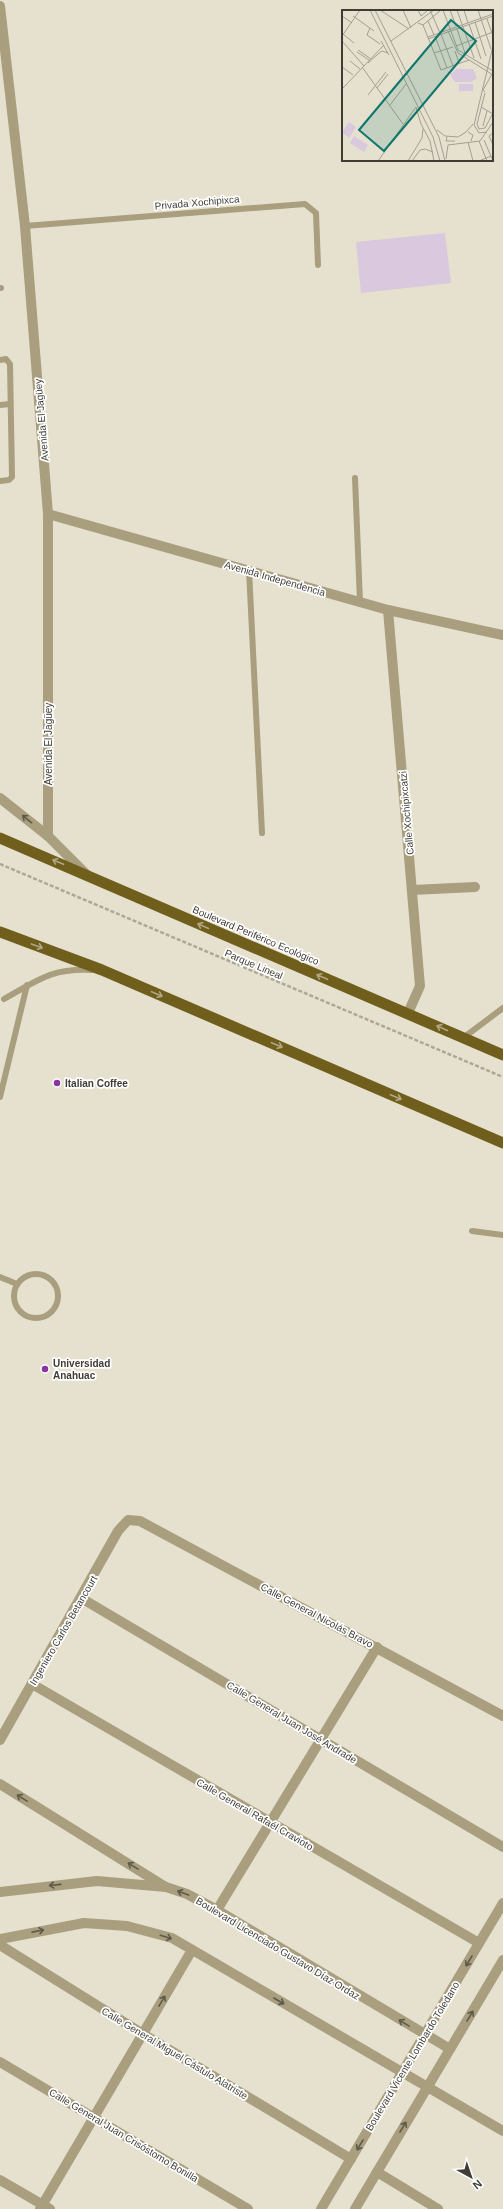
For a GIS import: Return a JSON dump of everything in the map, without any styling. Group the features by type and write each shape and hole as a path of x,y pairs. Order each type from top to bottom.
{"highway":[{"name":"Boulevard Periférico Ecológico","path":"0,838 503,1055"},
{"path":"0,932 102,970 503,1143"}],"street":[{"name":"Avenida El Jagüey","path":"0,6 25,226 48,514 48,836"},
{"name":"Avenida Independencia","path":"48,514 388,610 503,635"},
{"name":"Calle Xochipixcatzi","path":"388,610 420,986 408,1013"},
{"path":"0,798 48,836 86,874"},
{"path":"412,890 475,886"},
{"name":"Ingeniero Carlos Betancourt","path":"0,1740 118,1532 128,1520"},
{"name":"Calle General Nicolás Bravo","path":"128,1520 140,1521 503,1716"},
{"name":"Calle General Juan José Andrade","path":"81,1598 503,1847"},
{"path":"217,1910 377,1647"},
{"name":"Calle General Rafaél Cravioto","path":"32,1684 479,1943"},
{"path":"0,1784 166,1887"},
{"name":"Boulevard Licenciado Gustavo Díaz Ordaz","path":"0,1892 97,1881 166,1887 187,1894 217,1910 450,2049"},
{"name":"Boulevard Vicente Lombardo Toledano","path":"321,2209 503,1903"},
{"path":"0,1938 84,1923 127,1926 172,1938 503,2131"},
{"name":"Calle General Miguel Cástulo Alatriste","path":"0,1945 143,2034 351,2160"},
{"path":"0,2180 44,2208 94,2118 192,1950"},
{"path":"355,2209 503,1960"},
{"name":"Calle General Juan Crisóstomo Bonilla","path":"0,2062 248,2209"},
{"path":"377,2172 438,2209"}],"lane":[{"name":"Privada Xochipixca","path":"25,226 305,204 316,213 318,265"},
{"path":"0,360 6,359 10,364 12,477 9,480 0,481"},
{"path":"0,405 10,404"},
{"path":"356,478 360,602"},
{"path":"249,570 262,833"},
{"path":"4,999 38,979 65,971 102,970"},
{"path":"0,1097 26,985"},
{"path":"463,1038 503,1008"},
{"path":"472,1231 503,1235"},
{"path":"30,1275 44,1275 55,1284 59,1298 54,1310 42,1318 28,1318 17,1309 14,1296 16,1284 30,1275"},
{"path":"0,1277 16,1284"}],"path":[{"name":"Parque Lineal","path":"0,864 503,1077"}],"shaded area":[{"path":"445,233 451,283 361,293 356,242"}],"place":[{"name":"Italian Coffee","path":"57,1083"},
{"name":"Universidad Anahuac","path":"45,1369"}]}
